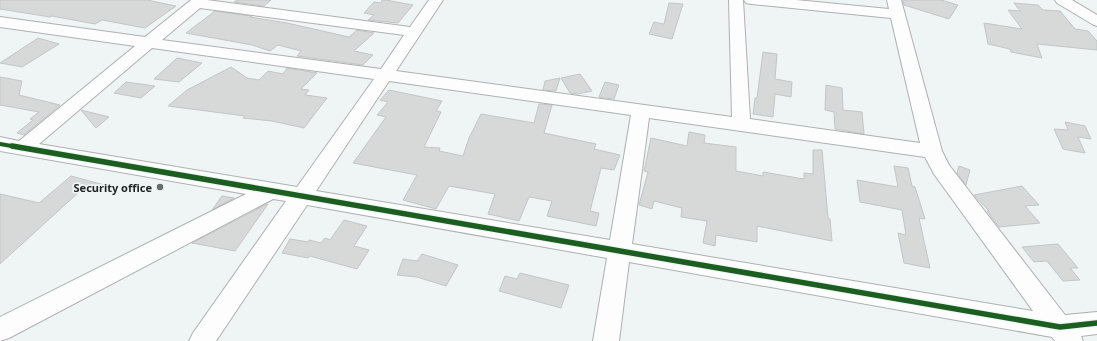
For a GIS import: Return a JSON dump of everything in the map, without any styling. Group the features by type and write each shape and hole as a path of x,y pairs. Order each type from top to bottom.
{"street":[{"path":"202,341 386,75 436,0"},
{"path":"736,0 741,125"},
{"path":"751,0 895,7 932,151 941,169 1065,334"},
{"path":"1062,0 1097,20"},
{"path":"22,148 199,2 414,32"},
{"path":"0,22 932,151"},
{"path":"606,341 642,111"},
{"path":"0,144 620,251 1065,334 1097,323"},
{"path":"0,330 271,191"}],"building":[{"path":"0,0 147,0 176,6 145,28 102,20 95,24 0,9"},
{"path":"237,0 271,0 264,6 234,2"},
{"path":"382,0 413,5 398,23 368,20 374,15 364,13 374,2 381,3"},
{"path":"903,0 941,0 958,5 949,19 904,5"},
{"path":"669,3 683,4 672,39 649,34 654,22 664,24"},
{"path":"1014,3 1038,5 1043,10 1060,11 1075,29 1088,31 1097,41 1097,50 1037,44 1042,58 1011,52 1010,49 988,44 984,23 1022,29 1008,10 1020,11"},
{"path":"215,11 252,16 250,17 287,23 349,37 357,30 374,33 354,51 373,55 363,65 297,56 301,51 278,45 270,51 252,45 186,33"},
{"path":"38,38 59,44 22,67 0,63"},
{"path":"763,52 777,54 775,79 792,82 791,97 775,94 773,117 753,114 755,98 757,98"},
{"path":"177,58 202,63 179,82 154,79"},
{"path":"231,67 247,78 259,80 268,71 283,74 287,68 317,73 301,89 309,90 305,95 327,98 304,128 272,121 243,118 245,116 168,106 187,90"},
{"path":"580,74 592,91 578,94 570,93 561,78"},
{"path":"0,77 22,81 19,95 60,105 24,135 17,133 33,120 30,119 39,112 0,105"},
{"path":"560,78 556,91 543,90 545,81"},
{"path":"126,82 155,86 141,98 114,93"},
{"path":"605,82 619,85 614,99 599,97"},
{"path":"826,85 842,88 843,110 862,112 864,134 835,129 834,112 825,110"},
{"path":"389,90 442,101 436,111 441,112 424,147 440,148 439,151 463,156 469,138 481,114 534,123 539,104 552,105 544,133 596,144 594,149 620,155 614,170 601,168 590,211 599,213 596,226 547,216 552,201 529,197 519,221 488,214 495,194 449,186 436,209 403,200 417,175 353,163 386,117 377,115 388,102 380,100"},
{"path":"81,110 109,117 96,128"},
{"path":"1065,122 1085,126 1091,139 1078,137 1085,153 1063,149 1054,129 1068,130"},
{"path":"689,132 705,135 704,143 736,147 736,171 763,176 763,172 804,179 804,173 813,174 813,150 822,150 828,218 830,219 832,241 757,226 757,242 716,235 715,246 703,243 707,221 681,217 682,208 654,201 652,209 639,205 648,172 644,171 651,138 687,146"},
{"path":"894,166 908,168 912,186 915,187 925,219 919,218 930,268 904,263 898,233 906,235 902,210 860,202 857,180 898,187"},
{"path":"959,166 970,170 966,185 957,173"},
{"path":"71,176 108,186 79,192 0,264 0,194 39,203"},
{"path":"1022,186 1039,205 1025,206 1040,223 999,227 987,211 989,211 974,195"},
{"path":"222,196 234,198 212,210"},
{"path":"267,204 235,251 192,243"},
{"path":"344,220 367,226 354,246 369,250 357,269 310,256 308,258 282,253 290,239 308,242 309,240 321,243 325,238 330,240"},
{"path":"1058,244 1078,268 1070,268 1080,280 1063,281 1047,261 1034,262 1022,247"},
{"path":"422,254 458,265 446,286 417,277 397,275 403,259 417,261"},
{"path":"520,273 569,285 561,308 499,291 505,276 517,279"}],"cycle path":[{"path":"0,144 1060,327 1097,323"}],"place":[{"name":"Security office","path":"160,187"}]}
